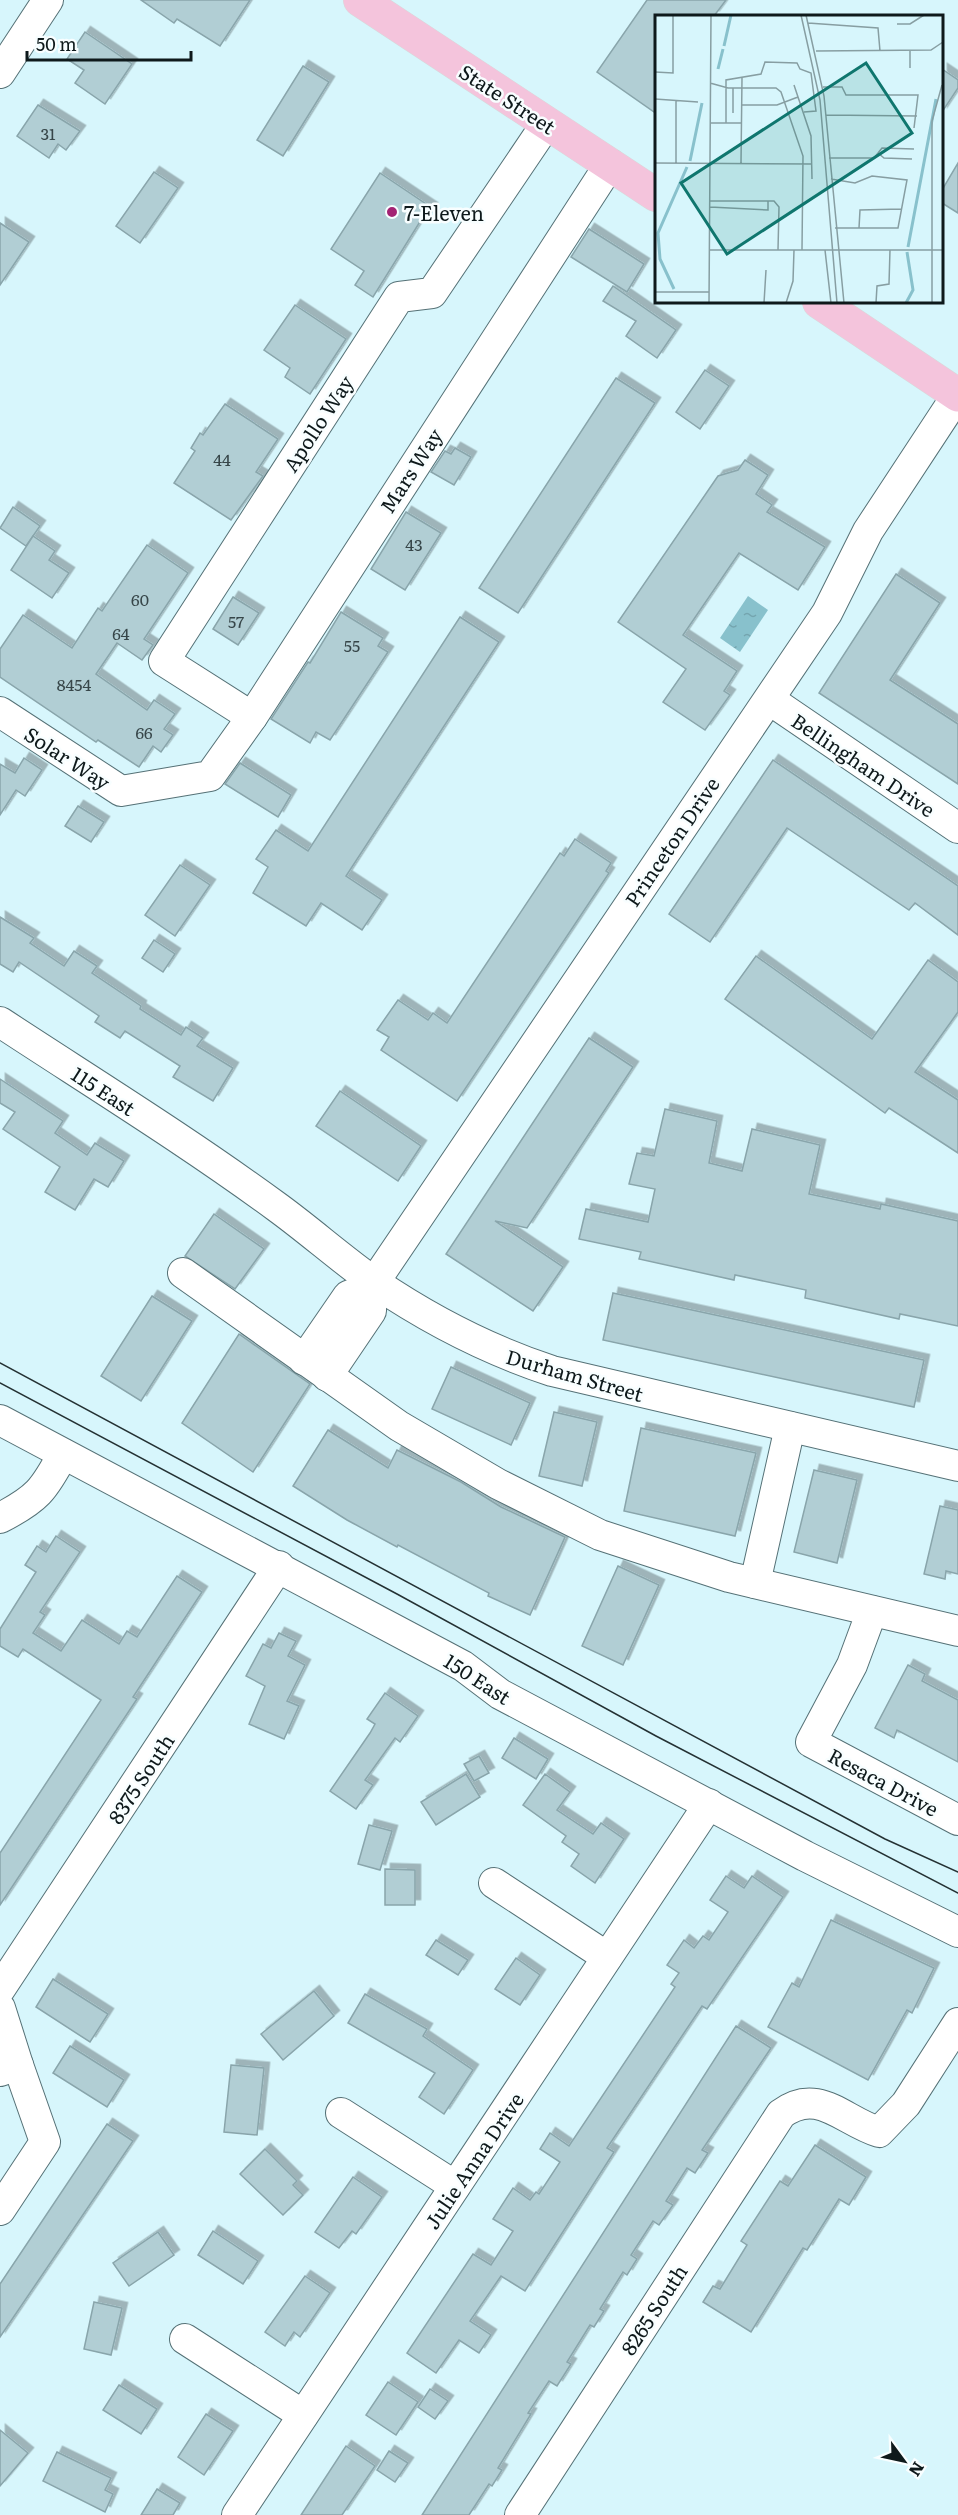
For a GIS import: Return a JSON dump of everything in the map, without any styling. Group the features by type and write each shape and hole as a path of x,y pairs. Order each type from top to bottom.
{"main road":[{"name":"State Street","path":"360,0 655,194"},
{"path":"821,303 958,394"}],"street":[{"path":"0,73 48,0"},
{"name":"Apollo Way","path":"252,717 164,661 399,297 432,293 547,123"},
{"name":"Mars Way","path":"210,776 252,717 610,164"},
{"name":"Princeton Drive","path":"373,1285 710,782 770,700 826,613 868,531 958,394"},
{"name":"Bellingham Drive","path":"770,700 958,828"},
{"name":"Solar Way","path":"0,712 121,792 210,776"},
{"name":"115 East","path":"0,1022 207,1158"},
{"name":"Durham Street","path":"207,1158 278,1208 373,1285 463,1336 507,1356 552,1371 958,1466"},
{"path":"183,1273 315,1368 431,1446 546,1509 626,1545 754,1583 958,1631"},
{"path":"315,1368 371,1311 373,1285"},
{"name":"150 East","path":"0,1420 279,1566 463,1666 500,1694 814,1861 958,1932"},
{"path":"754,1583 790,1427"},
{"path":"0,1518 30,1502 41,1492 63,1454"},
{"name":"8375 South","path":"0,1989 279,1566"},
{"name":"Resaca Drive","path":"872,1611 852,1665 811,1742 958,1820"},
{"name":"Julie Anna Drive","path":"237,2515 709,1804"},
{"path":"494,1882 607,1957"},
{"path":"0,2008 9,2068 45,2142 0,2210"},
{"name":"8265 South","path":"520,2515 772,2124 791,2106 817,2103 879,2132 906,2104 958,2023"},
{"path":"341,2113 455,2186"},
{"path":"185,2339 303,2415"}],"water":[{"path":"748,596 768,610 740,652 720,638"}],"building":[{"path":"141,0 250,0 220,46 177,19 174,23"},
{"path":"647,0 726,0 715,15 655,15 655,113 597,72"},
{"path":"85,32 132,64 105,104 75,83 84,70 67,59"},
{"path":"303,66 329,82 283,156 257,140"},
{"path":"943,70 958,80 958,88 943,110"},
{"path":"38,105 80,131 66,150 58,144 49,158 17,136"},
{"path":"958,163 958,213 943,204 943,188"},
{"path":"154,172 178,188 140,243 116,226"},
{"path":"380,173 432,208 423,222 421,220 373,297 355,285 364,271 331,249"},
{"path":"0,223 29,242 0,285"},
{"path":"589,229 644,264 627,292 571,257"},
{"path":"613,286 676,330 657,358 626,336 636,321 603,301"},
{"path":"295,305 346,339 310,394 285,377 290,368 264,350"},
{"path":"705,370 729,386 700,429 676,412"},
{"path":"616,378 655,403 518,613 479,588"},
{"path":"225,404 278,439 256,472 263,476 231,520 174,483 195,451 191,448 200,433 203,435"},
{"path":"455,448 471,457 454,485 431,472 445,451 451,454"},
{"path":"745,460 768,475 756,494 772,505 767,512 825,547 798,590 739,553 683,635 737,671 724,691 730,695 705,730 663,702 686,669 618,622 718,476 738,470"},
{"path":"13,507 40,526 26,546 0,528"},
{"path":"406,512 441,533 405,590 371,569"},
{"path":"33,536 55,551 49,560 69,573 52,598 11,570"},
{"path":"147,545 188,573 144,639 153,645 142,660 117,643 96,674 147,710 154,700 175,714 164,729 173,735 161,752 153,746 139,767 98,740 96,742 0,677 0,649 23,615 72,648 98,608 102,611"},
{"path":"896,574 940,603 890,680 958,724 958,784 819,693"},
{"path":"233,597 259,613 238,645 213,629"},
{"path":"341,612 383,638 378,646 388,652 330,740 316,732 310,743 271,719 308,662 310,663"},
{"path":"460,617 499,642 346,876 382,900 362,930 321,903 306,926 253,893 268,867 256,859 276,830 308,851"},
{"path":"24,758 42,770 25,796 16,790 0,815 0,764 15,773"},
{"path":"773,760 958,886 958,935 915,903 909,910 787,828 710,942 669,914"},
{"path":"240,763 291,795 278,817 225,784"},
{"path":"78,806 104,822 91,842 65,826"},
{"path":"575,839 611,863 606,871 609,873 457,1101 381,1050 389,1037 377,1030 398,1000 428,1020 433,1013 447,1023 560,853 564,856"},
{"path":"180,865 210,885 175,936 145,915"},
{"path":"0,917 34,938 30,943 64,966 74,951 97,966 92,973 141,1006 140,1009 181,1035 186,1027 203,1038 197,1046 233,1068 213,1101 173,1077 180,1066 125,1031 120,1038 95,1022 99,1016 19,962 13,972 0,964"},
{"path":"154,940 175,954 163,972 142,958"},
{"path":"756,956 872,1039 928,960 958,982 958,1012 915,1072 958,1100 958,1153 889,1108 885,1113 725,999"},
{"path":"589,1038 633,1067 527,1228 495,1221 563,1267 533,1311 446,1254"},
{"path":"0,1079 63,1121 55,1133 87,1155 95,1143 124,1161 108,1187 94,1179 75,1210 45,1192 60,1167 3,1129 15,1112 0,1103"},
{"path":"340,1091 421,1146 398,1181 316,1126"},
{"path":"665,1109 717,1121 709,1163 742,1171 752,1129 820,1145 809,1194 880,1209 881,1204 958,1221 958,1326 900,1314 899,1319 805,1298 806,1290 735,1275 734,1280 639,1259 641,1252 579,1239 586,1209 648,1222 655,1189 629,1184 637,1153 654,1156"},
{"path":"214,1214 264,1249 235,1289 185,1256"},
{"path":"613,1293 924,1360 914,1407 603,1340"},
{"path":"152,1296 192,1321 141,1401 101,1376"},
{"path":"239,1334 310,1384 253,1472 182,1423"},
{"path":"451,1367 530,1403 511,1445 432,1409"},
{"path":"554,1412 597,1422 582,1486 539,1476"},
{"path":"641,1428 756,1453 735,1536 624,1511"},
{"path":"328,1430 388,1468 397,1450 461,1482 501,1507 565,1537 530,1615 488,1596 489,1593 347,1520 293,1486"},
{"path":"814,1470 857,1480 837,1563 794,1552"},
{"path":"940,1506 958,1510 958,1574 946,1571 945,1579 924,1574"},
{"path":"56,1536 80,1552 40,1612 45,1615 33,1633 61,1651 82,1620 119,1644 127,1631 137,1637 177,1576 202,1592 133,1697 137,1699 0,1905 0,1853 101,1700 23,1649 18,1657 0,1646 0,1629 36,1572 25,1565 37,1546 46,1552"},
{"path":"618,1566 659,1585 623,1665 582,1646"},
{"path":"279,1633 296,1641 288,1656 305,1665 287,1701 299,1706 284,1739 249,1724 265,1686 246,1676 263,1644 271,1648"},
{"path":"908,1665 925,1674 922,1681 958,1700 958,1762 897,1730 894,1738 875,1728"},
{"path":"385,1693 418,1716 400,1742 395,1738 365,1780 373,1785 356,1809 330,1791 370,1733 375,1724 367,1719"},
{"path":"514,1738 548,1759 536,1779 502,1758"},
{"path":"479,1756 489,1773 474,1781 464,1764"},
{"path":"466,1774 480,1797 436,1825 421,1802"},
{"path":"545,1774 570,1792 557,1810 593,1834 601,1823 624,1839 595,1883 571,1866 579,1854 562,1842 566,1836 523,1805"},
{"path":"369,1825 392,1831 380,1870 358,1864"},
{"path":"385,1869 415,1870 415,1905 385,1905"},
{"path":"726,1876 744,1888 752,1876 783,1897 707,2009 702,2006 607,2148 614,2152 525,2291 501,2276 470,2321 491,2335 479,2353 459,2340 436,2373 407,2353 473,2254 491,2265 513,2231 493,2219 513,2188 530,2200 536,2192 539,2194 560,2162 540,2149 550,2133 569,2146 675,1987 671,1984 679,1973 667,1965 684,1940 694,1948 703,1936 709,1940 728,1912 710,1900"},
{"path":"831,1920 934,1968 912,2013 907,2010 868,2080 768,2027 792,1983 799,1987"},
{"path":"436,1940 468,1960 458,1975 426,1955"},
{"path":"516,1958 540,1975 520,2005 495,1989"},
{"path":"53,1979 108,2014 90,2042 36,2007"},
{"path":"314,1991 334,2016 283,2060 261,2034"},
{"path":"365,1994 427,2029 423,2036 473,2070 444,2114 419,2097 435,2073 348,2023"},
{"path":"736,2026 771,2048 702,2150 708,2153 695,2173 687,2168 666,2201 673,2205 659,2225 653,2221 631,2255 637,2259 627,2275 623,2272 600,2309 604,2311 594,2327 590,2325 567,2362 571,2364 557,2386 549,2381 528,2413 531,2414 498,2468 502,2470 492,2486 489,2484 469,2515 422,2515"},
{"path":"70,2046 124,2080 107,2107 53,2073"},
{"path":"231,2065 264,2068 257,2135 224,2132"},
{"path":"107,2124 133,2141 0,2337 0,2284"},
{"path":"815,2145 866,2177 849,2205 839,2199 807,2250 803,2248 751,2332 703,2302 713,2286 720,2289 747,2245 741,2241 780,2181 788,2186"},
{"path":"265,2149 297,2181 293,2185 303,2195 283,2215 240,2174"},
{"path":"353,2177 382,2197 356,2234 352,2231 339,2248 315,2232"},
{"path":"213,2231 258,2261 243,2284 198,2255"},
{"path":"158,2232 174,2255 129,2286 113,2263"},
{"path":"305,2276 330,2293 300,2337 294,2332 285,2346 265,2332"},
{"path":"94,2302 122,2308 111,2355 84,2349"},
{"path":"388,2382 418,2402 396,2435 366,2415"},
{"path":"119,2385 157,2409 141,2434 103,2410"},
{"path":"430,2389 448,2401 435,2419 418,2407"},
{"path":"206,2414 233,2431 204,2475 178,2457"},
{"path":"0,2430 28,2453 0,2486"},
{"path":"346,2446 375,2466 342,2515 301,2515"},
{"path":"389,2451 408,2463 395,2482 377,2470"},
{"path":"57,2452 111,2478 105,2490 113,2494 105,2512 43,2481"},
{"path":"157,2489 180,2503 173,2515 141,2515"}],"tram line":[{"path":"0,1363 885,1839 958,1872"},
{"path":"0,1383 397,1594 656,1736 958,1893"}],"place":[{"name":"7-Eleven","path":"392,212"}]}
